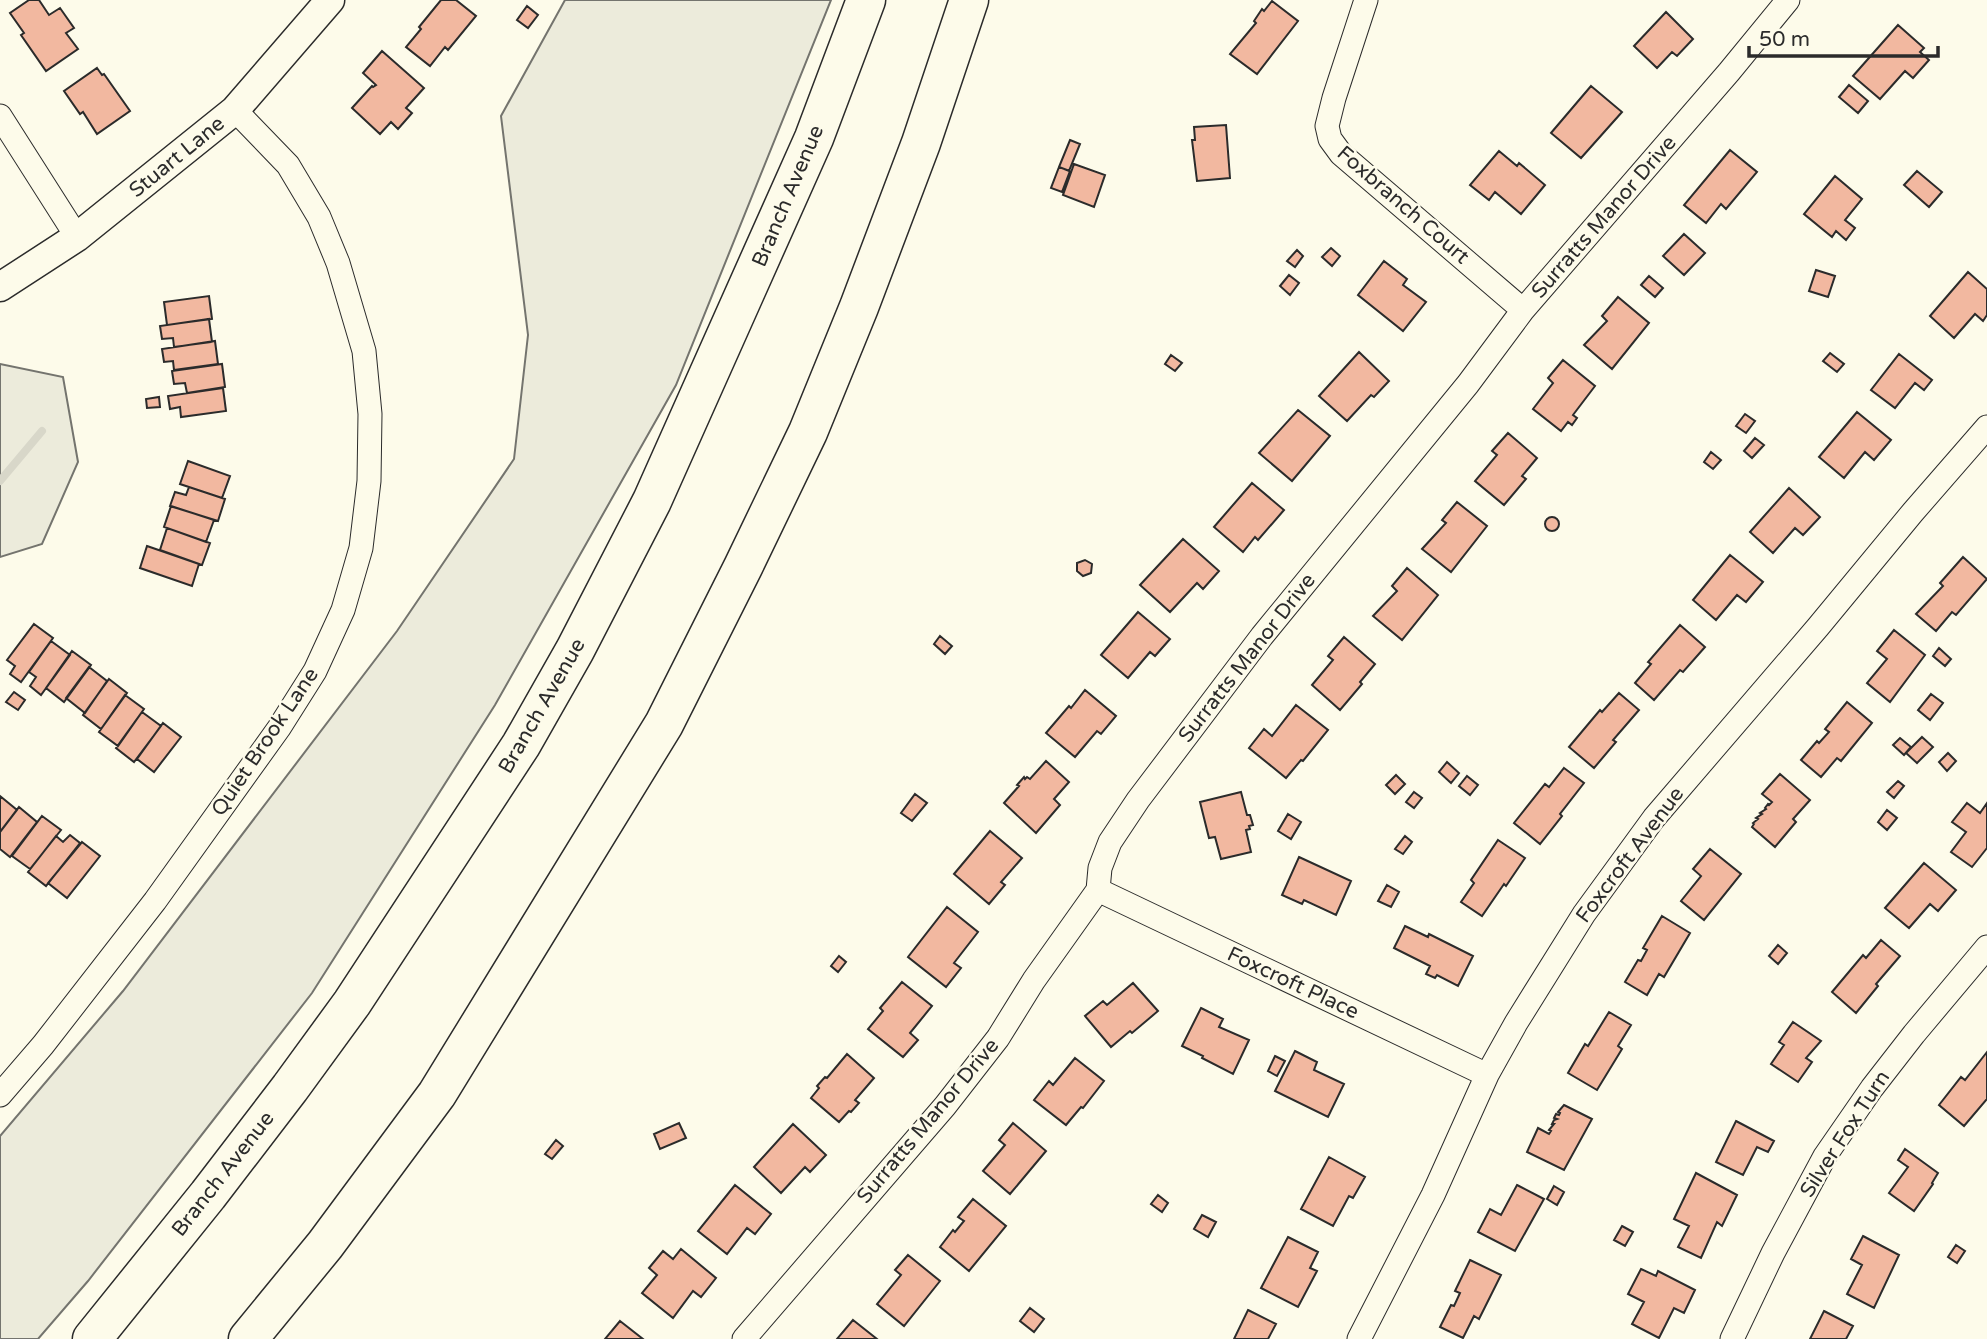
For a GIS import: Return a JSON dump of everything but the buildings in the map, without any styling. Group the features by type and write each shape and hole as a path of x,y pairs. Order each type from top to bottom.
{"highway":[{"name":"Branch Avenue","path":"92,1339 208,1195 344,1014 522,746 652,501 814,138 866,0"},
{"path":"248,1339 325,1245 437,1094 664,724 808,432 921,143 969,0"}],"street":[{"name":"Stuart Lane","path":"0,287 77,237 235,110 330,0"},
{"name":"Foxbranch Court","path":"1366,0 1334,98 1327,126 1330,139 1341,154 1523,310"},
{"name":"Surratts Manor Drive","path":"744,1339 945,1106 998,1038 1034,980 1098,890 1100,868 1110,842 1138,800 1262,636 1459,394 1523,310 1788,0"},
{"name":"Quiet Brook Lane","path":"0,1095 43,1045 155,901 279,729 321,659 343,610 361,548 369,481 370,414 364,351 338,262 319,217 288,165 235,110"},
{"path":"0,116 77,237"},
{"name":"Foxcroft Avenue","path":"1359,1339 1433,1195 1487,1075 1516,1023 1605,884 1639,837 1987,427"},
{"name":"Foxcroft Place","path":"1098,890 1487,1075"},
{"name":"Silver Fox Turn","path":"1732,1339 1773,1253 1825,1156 1880,1077 1987,947"}],"shaded area":[{"path":"565,0 831,0 676,385 495,705 312,993 88,1281 38,1339 0,1339 0,1136 123,991 397,631 514,459 528,335 501,116"},
{"path":"0,364 63,377 78,462 42,544 0,557"}],"waterway":[{"path":"0,481 42,431"}]}
